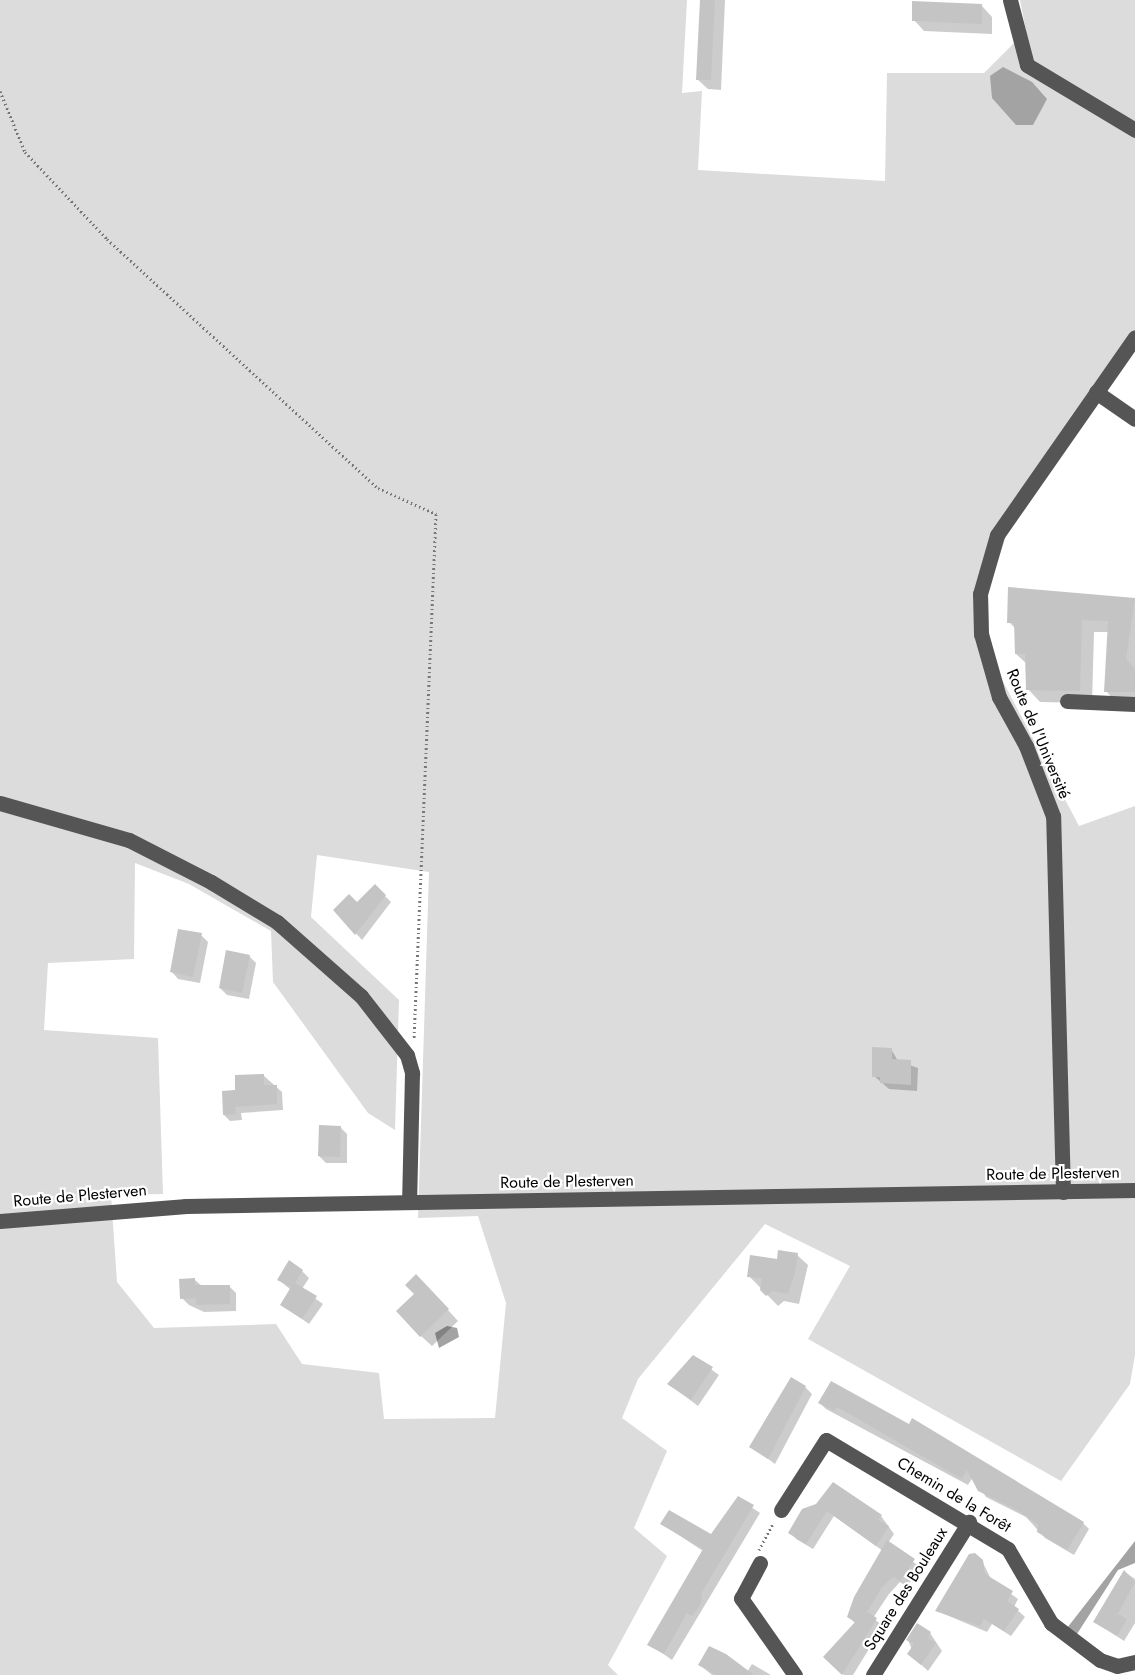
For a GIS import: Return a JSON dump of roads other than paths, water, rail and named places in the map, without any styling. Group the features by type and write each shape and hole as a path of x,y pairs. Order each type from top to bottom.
{"street":[{"path":"1010,0 1027,65 1135,130"},
{"name":"Route de l'Université","path":"1063,1192 1053,816 1026,746 999,697 981,634 980,594 998,535 1135,337"},
{"path":"1096,392 1135,418"},
{"path":"1067,701 1135,704"},
{"path":"0,803 129,840 278,922 361,996 407,1055 412,1072 409,1202"},
{"name":"Route de Plesterven","path":"0,1221 186,1206 1135,1190"},
{"name":"Chemin de la Forêt","path":"781,1510 826,1440 969,1522 1008,1549 1051,1623 1114,1671 1135,1662"},
{"name":"Square des Bouleaux","path":"873,1675 969,1522"},
{"path":"760,1563 741,1598 795,1675"}]}
